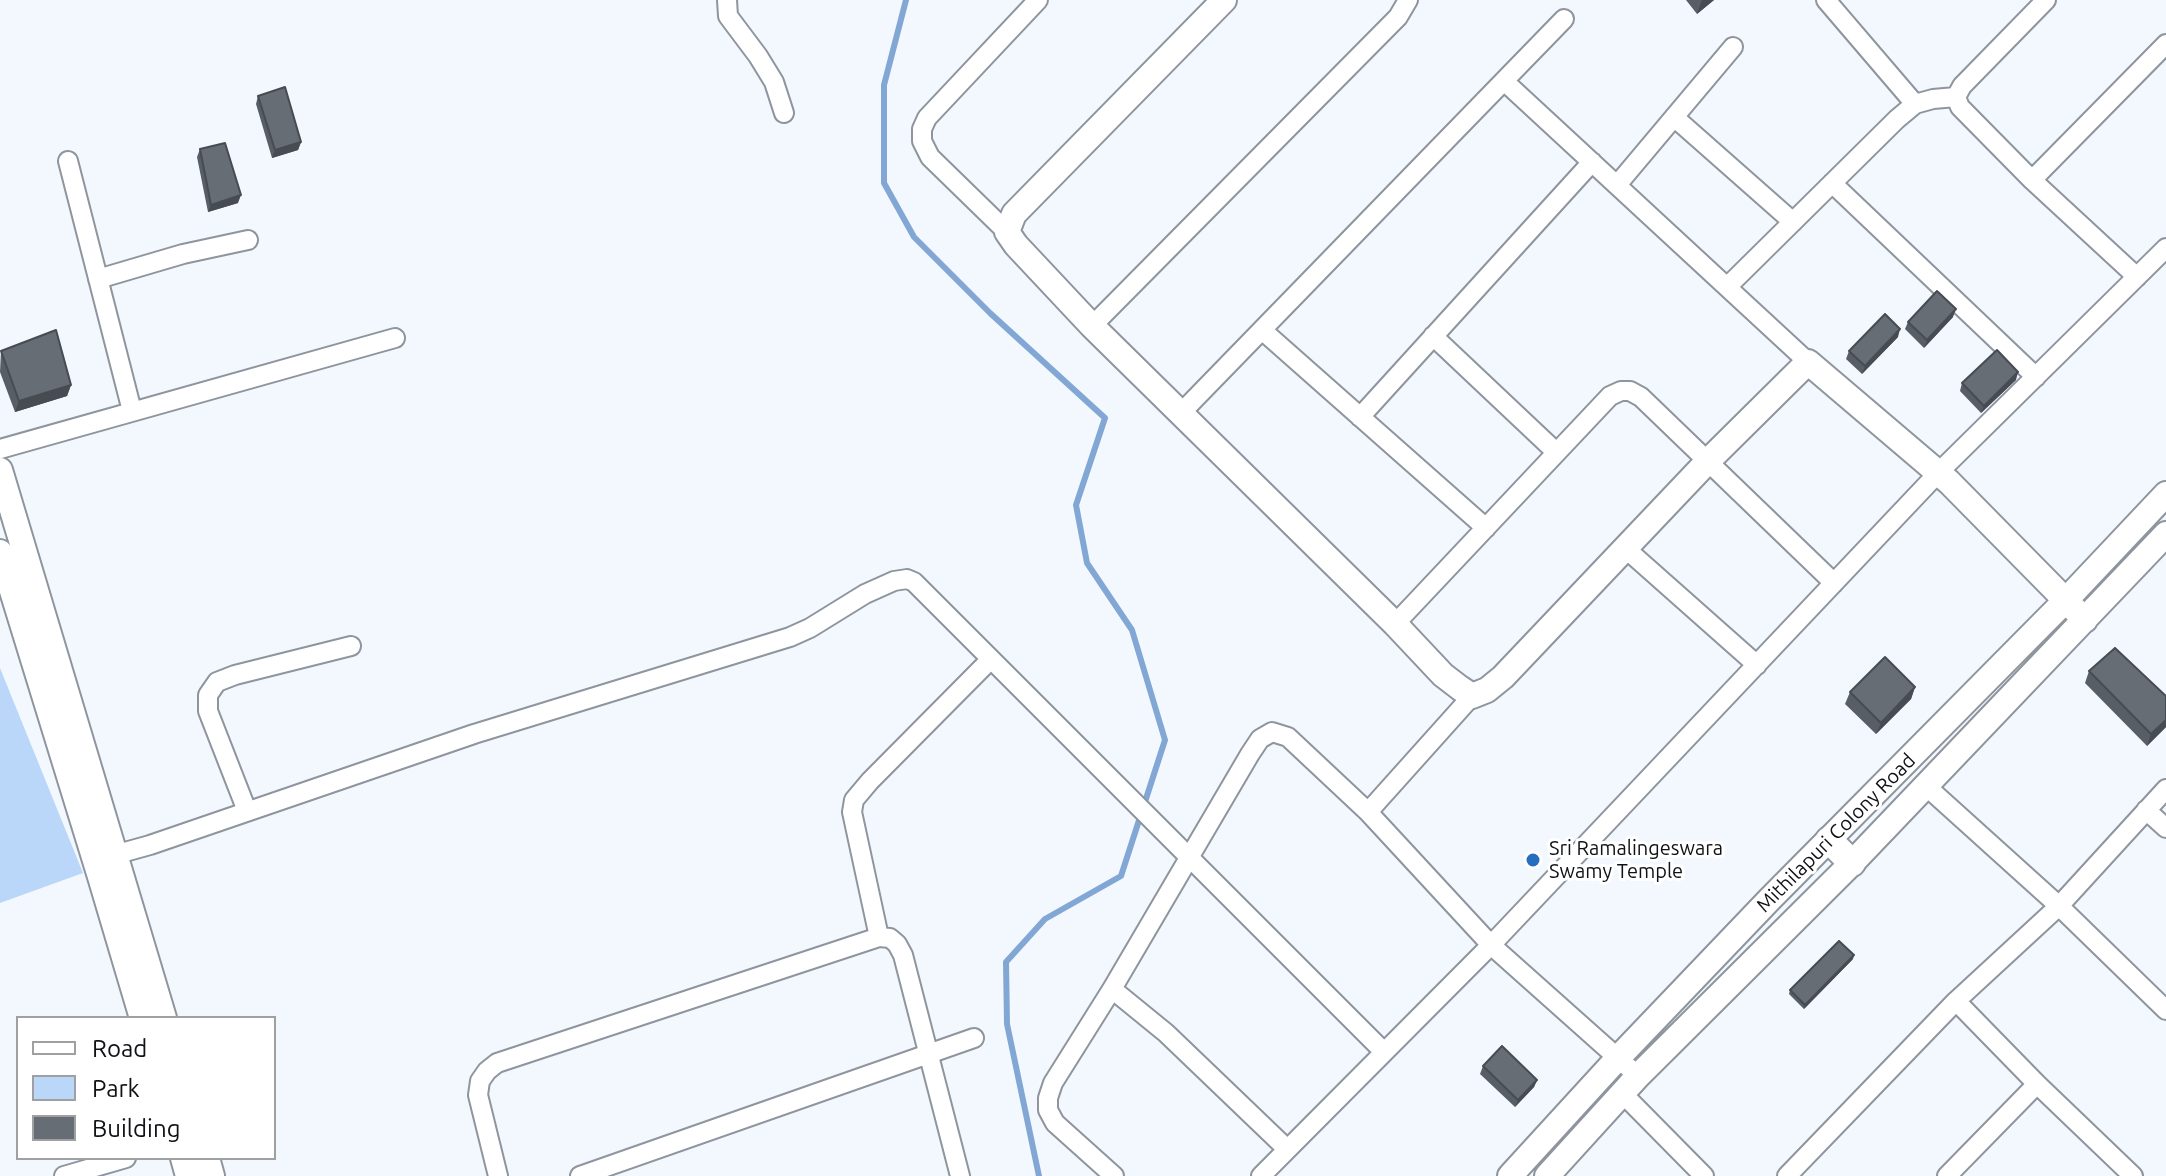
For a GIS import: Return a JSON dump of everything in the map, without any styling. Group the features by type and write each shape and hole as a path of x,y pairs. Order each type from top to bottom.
{"main road":[{"path":"1829,840 1852,863"}],"street":[{"path":"727,0 728,16 774,82 784,113"},
{"path":"1038,0 927,118 922,129 922,141 930,157 1007,232 1092,326 1443,675 1472,696"},
{"path":"1007,232 1014,214 1224,0"},
{"path":"1092,326 1398,17 1408,0"},
{"path":"1826,0 1915,104"},
{"path":"1956,97 1962,86 2046,0"},
{"path":"1181,413 1564,19"},
{"path":"2032,180 2166,44"},
{"path":"1617,185 1733,47"},
{"path":"1504,81 1808,362 1938,473 2085,620"},
{"path":"1727,287 1915,104 1956,97"},
{"path":"1956,97 1960,107 2032,180 2137,277"},
{"path":"1674,117 1793,222"},
{"path":"68,161 132,411"},
{"path":"1360,417 1592,162"},
{"path":"1832,183 2036,377"},
{"path":"98,279 183,254 248,240"},
{"path":"1261,1176 1491,945 1938,473 2166,248"},
{"path":"1262,330 1486,528"},
{"path":"1433,336 1556,452"},
{"path":"0,449 395,338"},
{"path":"1368,812 1472,696 1487,690 1503,677 1708,461 1808,362"},
{"path":"1395,624 1610,396 1621,391 1630,391 1641,397 1834,583"},
{"path":"0,470 163,1016"},
{"name":"Mithilapuri Colony Road","path":"1510,1176 1618,1058 2166,494"},
{"name":"Mithilapuri Colony Road","path":"1547,1176 1630,1084 1852,863 2166,534"},
{"path":"1625,548 1757,665"},
{"path":"0,552 141,1016"},
{"path":"114,855 474,734 790,637 865,594 894,581 907,579 914,582 1384,1052"},
{"path":"247,811 208,711 208,695 217,682 235,675 351,646"},
{"path":"879,937 852,812 854,800 865,785 990,660"},
{"path":"1114,1176 1055,1123 1048,1110 1053,1083 1250,754 1260,739 1272,732 1288,737 1368,812 1491,945 1618,1058 1630,1084 1704,1176"},
{"path":"1926,786 2059,906 2166,1010"},
{"path":"1794,1173 1956,1001 2059,906 2166,789"},
{"path":"2146,810 2166,828"},
{"path":"498,1176 478,1095 480,1081 497,1063 879,937 890,938 903,955 960,1176"},
{"path":"1112,989 1166,1033 1287,1149"},
{"path":"1956,1001 2133,1176"},
{"path":"580,1176 974,1038"},
{"path":"1947,1176 2037,1084"},
{"path":"64,1176 119,1160"}],"green space":[{"path":"0,668 83,873 0,903"}],"building":[{"path":"285,87 301,142 275,150 258,96"},
{"path":"225,143 241,195 211,205 200,149"},
{"path":"1937,291 1956,309 1927,340 1908,322"},
{"path":"1885,314 1900,329 1865,366 1849,351"},
{"path":"56,330 71,385 19,401 1,351"},
{"path":"1997,350 2018,372 1984,406 1962,383"},
{"path":"2115,648 2166,696 2166,720 2151,734 2089,671"},
{"path":"1885,657 1915,687 1881,723 1850,692"},
{"path":"1839,941 1854,955 1805,1005 1790,990"},
{"path":"1502,1046 1537,1080 1518,1100 1483,1066"}],"waterway":[{"path":"906,0 884,85 884,183 914,237 990,313 1105,418 1076,505 1087,563 1132,630 1165,740 1121,876 1045,919 1006,962 1007,1024 1039,1176"}],"place":[{"name":"Sri Ramalingeswara Swamy Temple","path":"1533,860"}]}
